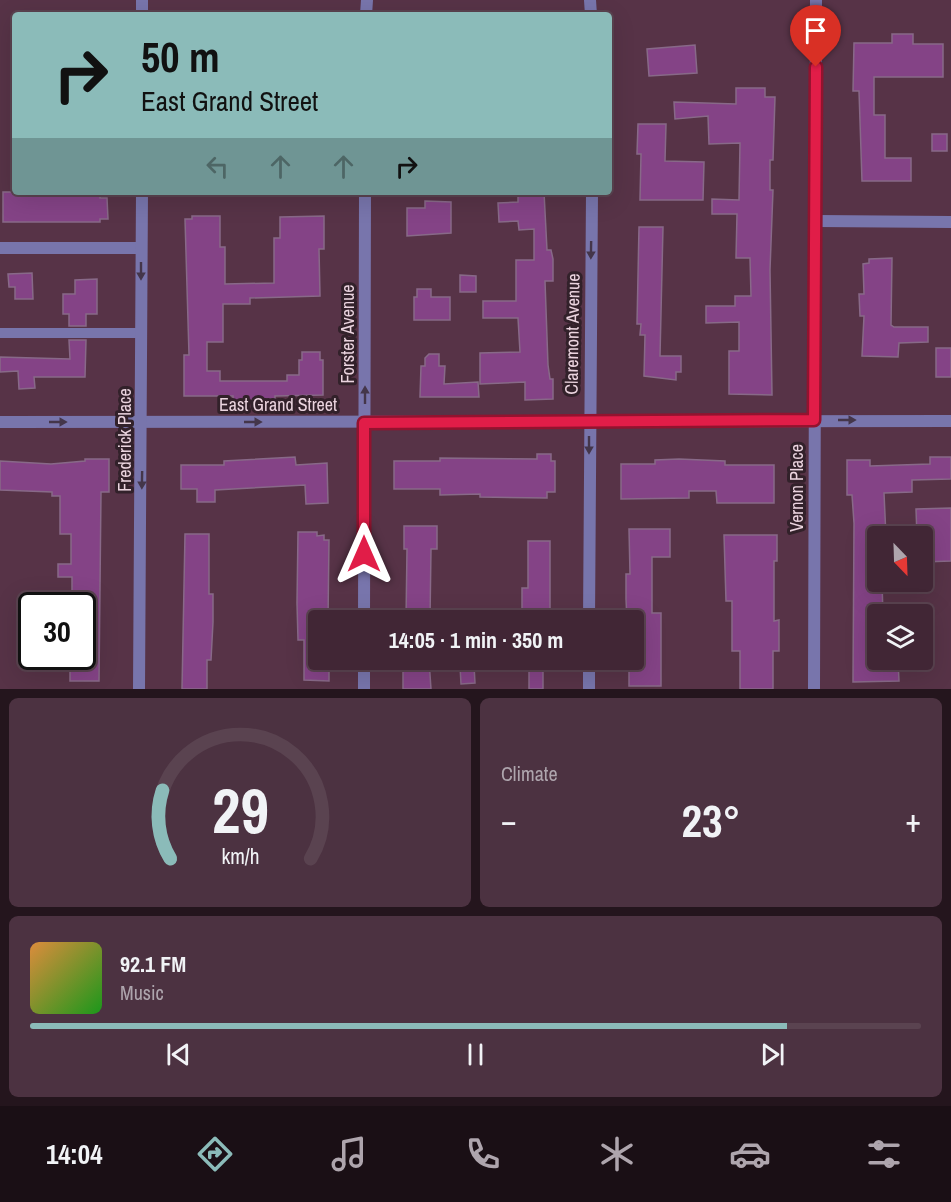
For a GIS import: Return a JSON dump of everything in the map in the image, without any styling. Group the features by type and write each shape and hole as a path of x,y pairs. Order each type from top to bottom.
{"street":[{"name":"Vernon Place","path":"814,689 816,0"},
{"name":"Frederick Place","path":"139,689 143,422 142,195"},
{"name":"Forster Avenue","path":"364,610 365,195"},
{"name":"Claremont Avenue","path":"589,610 592,195"},
{"path":"817,222 951,222"},
{"path":"0,248 141,248"},
{"name":"East Grand Street","path":"0,422 951,421"},
{"path":"364,670 364,689"},
{"path":"589,670 589,689"}],"lane":[{"path":"0,333 141,333"}],"building":[{"path":"892,34 913,34 913,44 943,44 943,77 874,77 874,115 885,115 885,158 911,158 911,181 862,181 859,91 853,91 854,43 892,43"},
{"path":"695,45 697,73 649,76 647,49"},
{"path":"736,88 765,88 765,97 775,97 773,160 770,160 770,190 773,190 770,270 772,395 729,394 729,351 739,351 739,322 706,323 706,306 735,306 735,296 751,296 750,258 736,258 737,214 712,214 712,199 739,200 740,143 709,144 708,116 675,119 674,102 736,104"},
{"path":"638,124 666,124 665,161 704,162 703,200 640,200 641,154 637,154"},
{"path":"932,134 947,134 947,151 932,151"},
{"path":"3,192 12,192 12,195 100,195 100,198 107,198 108,219 100,219 100,222 3,222"},
{"path":"518,195 544,195 547,250 551,250 553,259 553,281 545,281 548,365 550,379 553,379 553,399 525,400 525,382 480,384 480,353 520,352 518,318 483,318 483,301 516,301 516,260 534,260 534,229 519,230 518,221 499,222 498,203 518,202"},
{"path":"425,201 451,202 451,233 407,236 407,208 425,208"},
{"path":"192,216 220,216 220,247 225,247 225,284 274,283 274,238 280,238 280,217 324,216 324,249 319,249 320,296 250,298 250,304 223,304 223,342 207,342 207,371 220,371 220,381 287,381 287,375 299,375 299,360 302,360 302,352 320,352 320,360 323,360 323,395 275,396 275,399 233,401 233,396 184,396 184,355 189,355 185,219 192,219"},
{"path":"639,227 663,227 660,356 681,356 681,372 676,372 676,380 644,376 645,335 640,335 641,324 637,324"},
{"path":"892,258 891,325 894,327 928,327 928,342 899,343 898,357 862,356 864,316 860,316 859,294 864,294 863,264 869,263 869,259"},
{"path":"32,273 33,299 15,299 15,287 9,287 8,274"},
{"path":"460,275 476,276 476,292 460,292"},
{"path":"97,279 97,314 86,314 86,326 69,326 69,314 63,314 63,294 75,294 75,280"},
{"path":"417,289 431,289 431,297 450,297 450,320 414,320 414,297 417,297"},
{"path":"69,340 86,340 85,377 34,377 35,388 19,389 18,371 0,372 0,357 70,359"},
{"path":"936,348 951,348 951,377 936,377"},
{"path":"429,354 439,354 439,366 445,366 444,384 478,382 479,397 420,397 421,366 425,366 425,358"},
{"path":"537,454 551,454 551,461 555,461 555,492 547,492 547,498 480,497 480,494 440,495 440,489 394,489 394,461 440,461 440,458 537,459"},
{"path":"295,457 296,465 327,463 328,503 306,504 305,485 215,490 215,502 197,502 197,489 181,489 181,465 224,465 224,461"},
{"path":"930,457 951,457 951,479 912,480 912,492 884,493 886,526 867,526 867,592 882,592 883,604 867,604 867,670 898,670 899,681 853,682 854,523 852,495 847,495 847,460 870,460 870,466 930,464"},
{"path":"85,459 109,459 109,492 101,492 99,681 70,681 70,670 96,670 96,592 72,592 72,577 58,577 58,564 71,564 71,534 60,534 60,496 52,496 52,492 0,490 0,461 51,464 85,461"},
{"path":"655,460 725,461 725,465 774,465 774,503 717,503 716,491 689,491 689,498 621,499 621,464 655,464"},
{"path":"951,508 951,561 933,562 933,526 917,526 916,509"},
{"path":"404,526 437,526 437,549 431,549 430,610 406,610 407,549 404,549"},
{"path":"629,529 670,529 670,557 652,557 652,613 661,613 661,686 629,686 629,670 644,670 644,610 626,610 626,574 630,574"},
{"path":"298,532 317,532 317,536 324,535 324,540 329,540 328,610 308,610 308,670 329,670 329,681 304,680 304,640 298,640"},
{"path":"185,534 209,534 209,594 213,594 213,622 211,660 207,660 207,689 182,689"},
{"path":"724,535 777,535 777,561 774,561 774,621 779,620 779,651 773,651 773,689 740,689 740,651 732,651 732,601 726,601"},
{"path":"528,541 550,541 550,610 522,610 522,588 528,588"},
{"path":"403,670 430,670 431,689 403,689"},
{"path":"460,670 474,670 475,683 461,684"},
{"path":"529,670 543,670 543,689 529,689"}],"route":[{"path":"364,554 364,423 814,420 817,222 816,67"}]}
